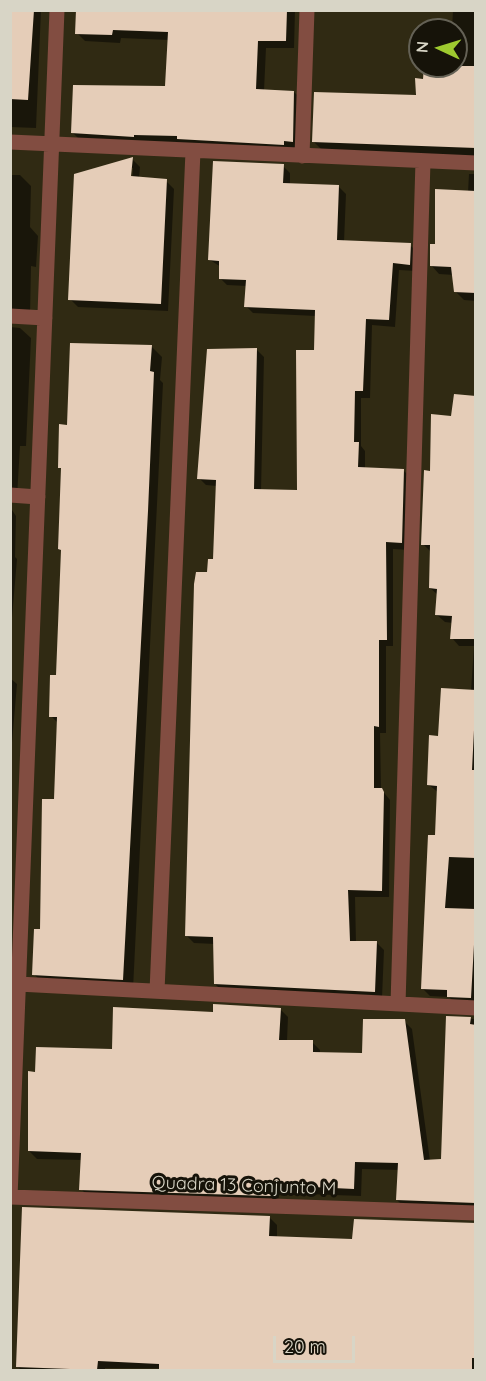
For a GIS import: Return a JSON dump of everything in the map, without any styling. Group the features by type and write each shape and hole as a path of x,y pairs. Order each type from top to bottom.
{"street":[{"path":"10,1197 18,984 16,913 27,777 57,10"},
{"path":"302,156 307,10"},
{"path":"10,142 476,163"},
{"path":"157,991 193,151"},
{"path":"398,1004 423,161"},
{"path":"10,316 45,318"},
{"path":"10,495 38,496"},
{"path":"10,776 27,777"},
{"path":"18,984 476,1008"},
{"name":"Quadra 13 Conjunto M","path":"10,1197 476,1213"}],"building":[{"path":"10,10 34,10 28,100 10,99"},
{"path":"76,10 287,10 286,41 258,41 256,89 294,91 293,142 284,141 284,145 177,139 177,136 134,135 134,137 71,133 73,85 165,86 168,32 113,30 112,35 75,34"},
{"path":"468,66 476,66 476,148 312,142 314,92 416,95 415,78 468,78"},
{"path":"133,157 131,176 167,179 161,304 68,300 74,174"},
{"path":"213,161 284,164 283,183 339,185 337,240 411,243 410,265 393,263 389,320 366,319 363,391 355,391 354,442 359,442 358,467 404,469 402,543 386,542 387,640 379,640 379,727 374,726 374,788 382,788 384,792 382,891 348,890 350,941 377,941 375,992 214,984 213,937 185,936 194,584 196,572 207,572 208,559 213,559 216,480 197,479 207,349 257,348 254,489 297,490 296,350 314,350 315,310 244,307 246,280 219,279 219,261 208,260"},
{"path":"435,189 476,191 476,293 454,292 451,267 430,266 430,244 435,244"},
{"path":"70,343 152,345 150,371 154,372 148,511 123,980 32,975 34,929 40,929 42,799 54,799 57,717 49,717 50,675 56,675 61,550 58,549 61,468 58,468 59,424 67,425"},
{"path":"454,394 476,396 476,639 450,639 452,616 435,615 437,589 429,588 430,545 421,545 424,470 430,471 431,414 451,416"},
{"path":"441,688 476,690 472,770 476,770 476,858 449,857 445,908 476,909 471,998 447,997 447,990 421,989 428,835 435,835 437,786 427,785 429,735 438,736"},
{"path":"213,1004 281,1008 279,1040 313,1040 313,1052 362,1053 363,1019 405,1019 424,1160 441,1159 446,1016 471,1017 470,1024 476,1025 476,1203 396,1200 398,1163 355,1162 354,1189 271,1185 271,1196 79,1190 81,1153 28,1151 28,1071 35,1072 36,1047 112,1049 113,1007 213,1012"},
{"path":"22,1207 270,1216 269,1236 352,1239 354,1219 476,1223 476,1358 472,1358 472,1371 159,1371 159,1364 98,1361 97,1370 16,1367"}]}
